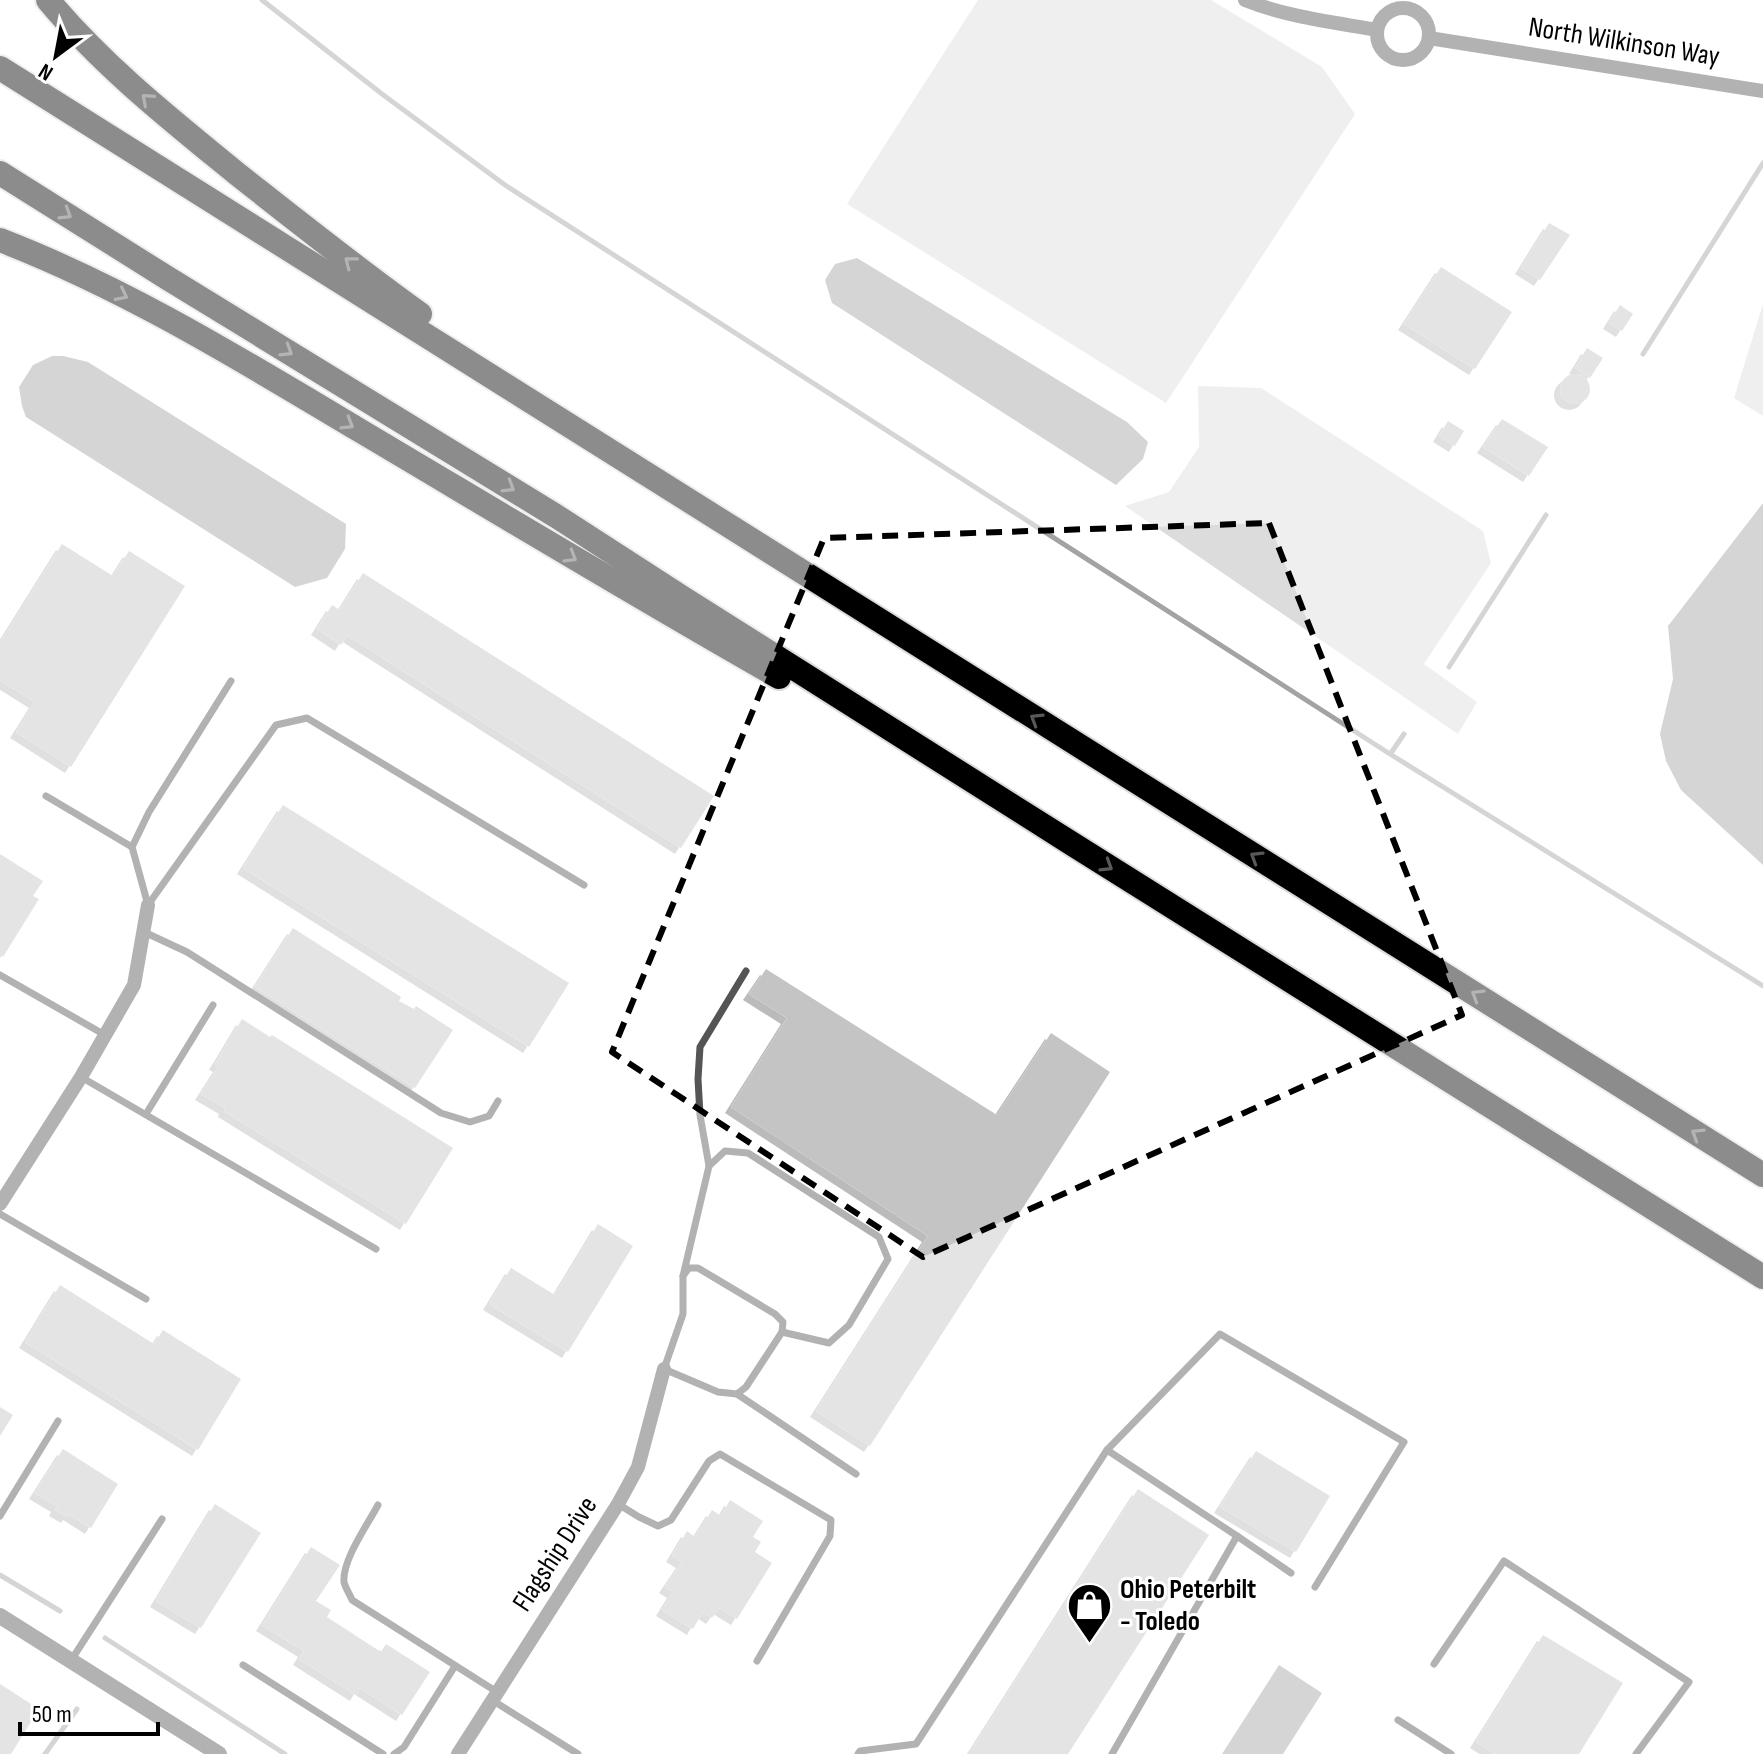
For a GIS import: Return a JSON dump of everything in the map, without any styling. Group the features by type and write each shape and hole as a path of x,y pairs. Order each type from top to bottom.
{"highway":[{"path":"48,0 120,76 215,155 380,285 617,455"},
{"path":"0,68 1763,1175"},
{"path":"0,173 556,516 1763,1277"},
{"path":"0,240 89,278 150,309 649,603 1074,845"}],"street":[{"path":"1245,0 1300,18 1377,30"},
{"path":"1420,6 1429,38 1427,44 1412,58 1399,60 1386,54 1378,43 1377,30 1381,20 1394,9 1420,6"},
{"name":"North Wilkinson Way","path":"1429,38 1763,91"},
{"path":"0,1204 81,1077 134,985 148,905"},
{"name":"Flagship Drive","path":"458,1754 618,1504 638,1467 664,1369"},
{"path":"0,1616 219,1754"}],"lane":[{"path":"148,905 132,847 149,812 231,681"},
{"path":"148,905 276,725 307,718 584,885"},
{"path":"46,796 132,847"},
{"path":"144,932 187,952 441,1113 470,1122 489,1116 498,1101"},
{"path":"746,971 700,1047 700,1115 709,1166 683,1276 683,1314 664,1369 718,1392 737,1394 856,1474"},
{"path":"0,975 105,1035"},
{"path":"146,1114 213,1005"},
{"path":"81,1077 376,1249"},
{"path":"709,1166 725,1151 748,1153 879,1237 888,1259 849,1325 829,1343 782,1332"},
{"path":"0,1214 146,1299"},
{"path":"683,1276 689,1268 698,1268 775,1314 783,1322 782,1332 746,1387 737,1394"},
{"path":"912,1754 1107,1450 1220,1334 1404,1442 1315,1587"},
{"path":"0,1516 58,1421"},
{"path":"1107,1450 1291,1573"},
{"path":"618,1504 658,1526 671,1520 709,1461 720,1454 831,1520 830,1536 757,1661"},
{"path":"378,1505 347,1563 344,1582 352,1600 455,1666 578,1754"},
{"path":"71,1661 162,1519"},
{"path":"1112,1754 1237,1536"},
{"path":"1434,1664 1504,1561 1689,1682 1636,1754"},
{"path":"243,1665 383,1754"},
{"path":"394,1754 404,1747 455,1666"},
{"path":"1398,1720 1447,1753"},
{"path":"858,1754 860,1751 916,1744"}],"highlighted area":[{"path":"1269,523 1462,1015 923,1257 612,1052 824,538"}],"shaded area":[{"path":"978,0 1211,0 1322,67 1355,114 1166,403 847,204"},
{"path":"857,258 1127,422 1148,442 1143,459 1116,485 832,303 825,280 835,264"},
{"path":"1763,304 1763,416 1734,398"},
{"path":"52,356 88,362 346,524 345,549 327,578 295,587 26,417 19,387 33,365"},
{"path":"1198,386 1261,388 1483,531 1491,563 1424,664 1477,702 1458,734 1125,506 1169,492 1199,447"},
{"path":"1763,503 1763,865 1681,790 1666,761 1660,734 1673,679 1668,626"},
{"path":"1279,1665 1322,1693 1283,1754 1222,1754"}],"building":[{"path":"1549,223 1570,235 1540,280 1521,268"},
{"path":"1441,267 1512,312 1475,369 1404,324"},
{"path":"1620,305 1633,314 1622,331 1609,323"},
{"path":"1587,348 1603,358 1590,378 1575,368"},
{"path":"1575,374 1581,375 1589,383 1589,395 1581,403 1575,404 1569,403 1561,395 1560,389 1561,383 1569,375"},
{"path":"1502,419 1548,447 1529,476 1483,447"},
{"path":"1448,421 1464,431 1455,446 1439,436"},
{"path":"62,544 113,576 129,551 185,586 71,767 16,732 35,702 0,680 0,643"},
{"path":"363,573 714,796 681,848 347,635 341,645 317,629 332,605 340,610"},
{"path":"283,805 569,983 529,1047 243,868"},
{"path":"0,854 43,881 33,896 39,899 3,957 0,954"},
{"path":"293,928 401,997 399,1001 414,1009 416,1006 453,1030 415,1088 255,987"},
{"path":"766,969 997,1115 1051,1033 1110,1072 870,1446 816,1411 928,1236 731,1107 787,1018 749,994"},
{"path":"242,1019 453,1148 406,1224 201,1094"},
{"path":"598,1224 633,1246 568,1352 489,1304 511,1268 555,1295"},
{"path":"60,1285 154,1344 163,1330 241,1379 198,1450 25,1342"},
{"path":"0,1407 13,1415 0,1436"},
{"path":"63,1449 118,1484 91,1528 69,1514 67,1517 55,1510 57,1506 35,1493"},
{"path":"1256,1451 1330,1496 1296,1552 1220,1507"},
{"name":"Ohio Peterbilt - Toledo","path":"1138,1489 1209,1535 1068,1754 969,1754"},
{"path":"730,1500 763,1521 753,1537 761,1542 755,1552 772,1563 737,1619 719,1608 712,1618 703,1612 693,1629 662,1610 673,1592 665,1587 682,1562 672,1556 687,1531 695,1537 712,1510 721,1516"},
{"path":"215,1504 261,1533 201,1628 156,1601"},
{"path":"311,1547 340,1565 316,1601 331,1610 327,1617 381,1652 386,1644 430,1672 402,1715 360,1688 356,1695 299,1659 304,1651 262,1625"},
{"path":"1543,1635 1623,1683 1579,1754 1495,1754 1476,1742"},
{"path":"0,1684 39,1709 11,1754 0,1754"}],"waterway":[{"path":"262,0 505,185 1390,754 1763,986"},
{"path":"1643,354 1763,163"},
{"path":"1449,667 1546,515"},
{"path":"1391,753 1404,734"},
{"path":"0,1575 60,1611"},
{"path":"105,1638 285,1754"},
{"path":"45,1754 77,1709"}],"place":[{"name":"Ohio Peterbilt - Toledo","path":"1089,1644"}]}
